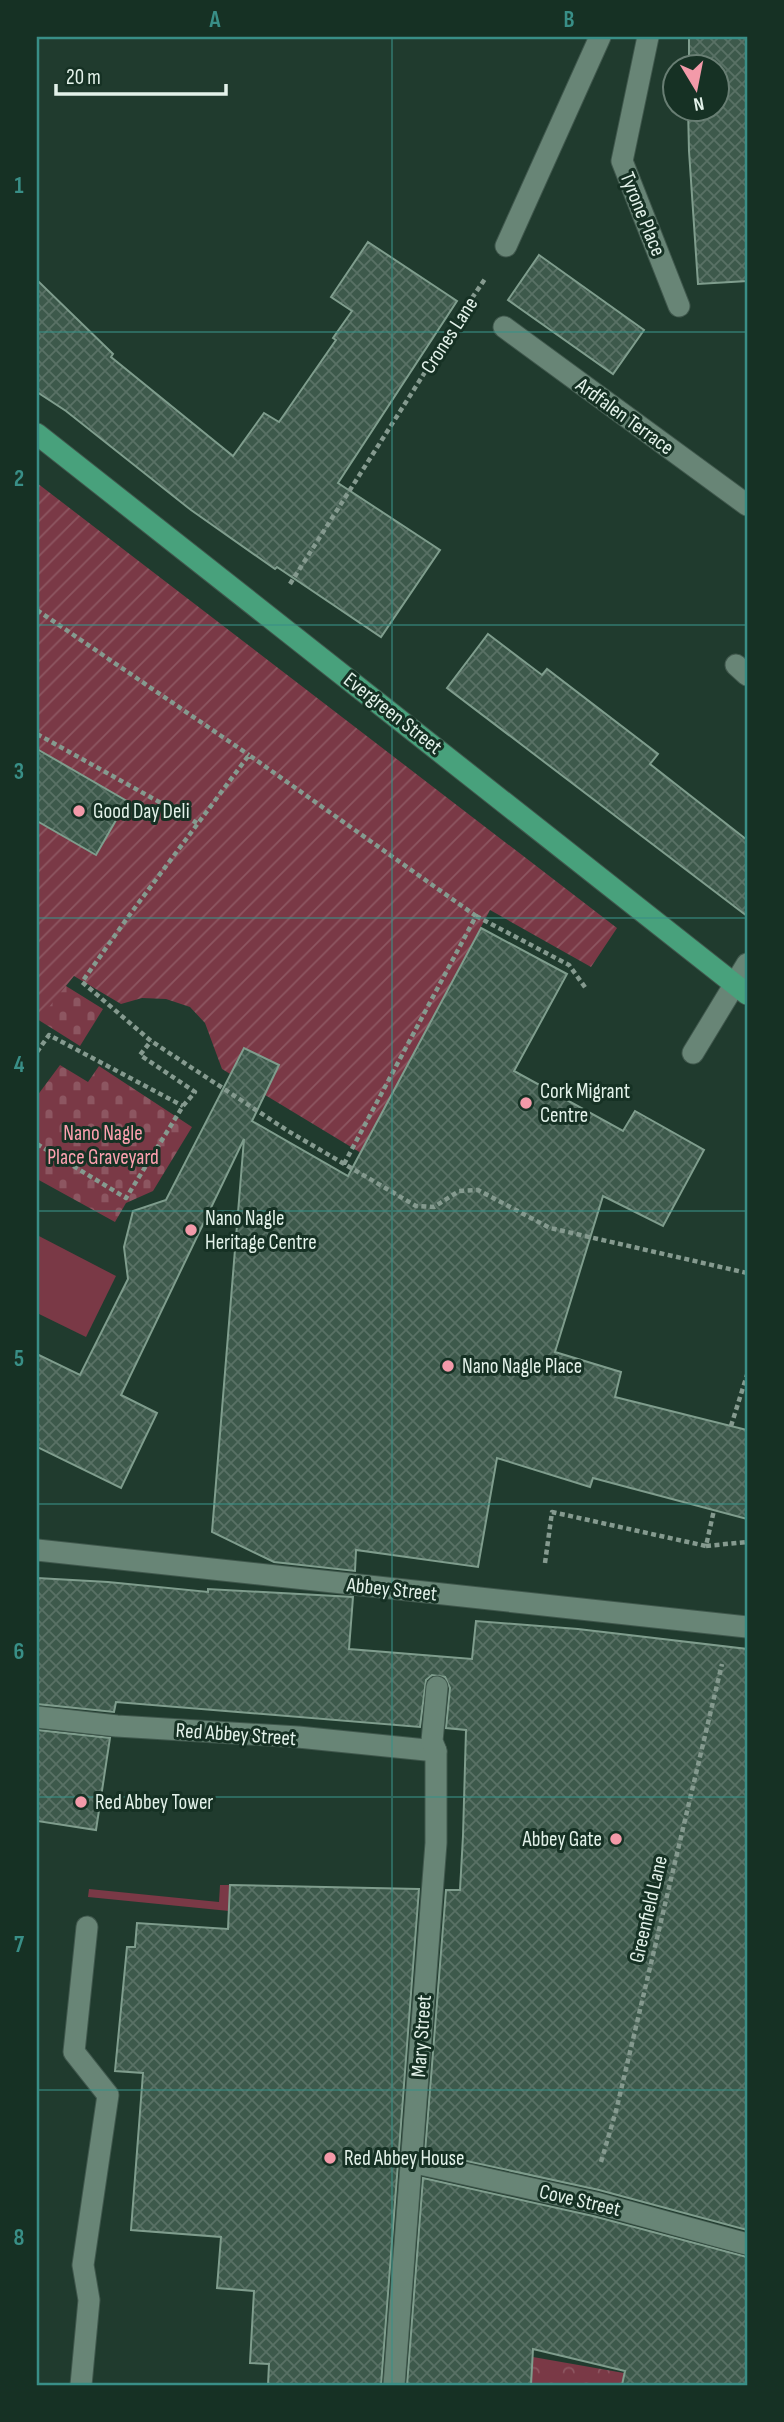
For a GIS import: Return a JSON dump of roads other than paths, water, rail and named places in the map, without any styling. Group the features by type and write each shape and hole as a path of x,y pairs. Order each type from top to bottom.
{"main road":[{"name":"Evergreen Street","path":"37,434 742,989"}],"street":[{"path":"506,246 600,37"},
{"name":"Tyrone Place","path":"648,37 622,161 679,306"},
{"name":"Ardfalen Terrace","path":"503,327 747,505"},
{"path":"693,1053 742,989 747,964"},
{"name":"Abbey Street","path":"37,1550 747,1627"},
{"name":"Mary Street","path":"394,2385 436,1843 436,1751 432,1741 436,1687"},
{"name":"Red Abbey Street","path":"37,1717 117,1726 298,1737 436,1751"},
{"path":"80,2385 89,2300 83,2265 108,2095 74,2052 87,1927"},
{"name":"Cove Street","path":"411,2162 596,2203 747,2244"}],"place":[{"name":"Good Day Deli","path":"79,811"},
{"name":"Cork Migrant Centre","path":"526,1103"},
{"name":"Nano Nagle Heritage Centre","path":"191,1230"},
{"name":"Nano Nagle Place","path":"448,1366"},
{"name":"Red Abbey Tower","path":"81,1802"},
{"name":"Abbey Gate","path":"616,1839"},
{"name":"Red Abbey House","path":"330,2158"}],"park label":[{"name":"Nano Nagle Place Graveyard","path":"103,1145"}]}
